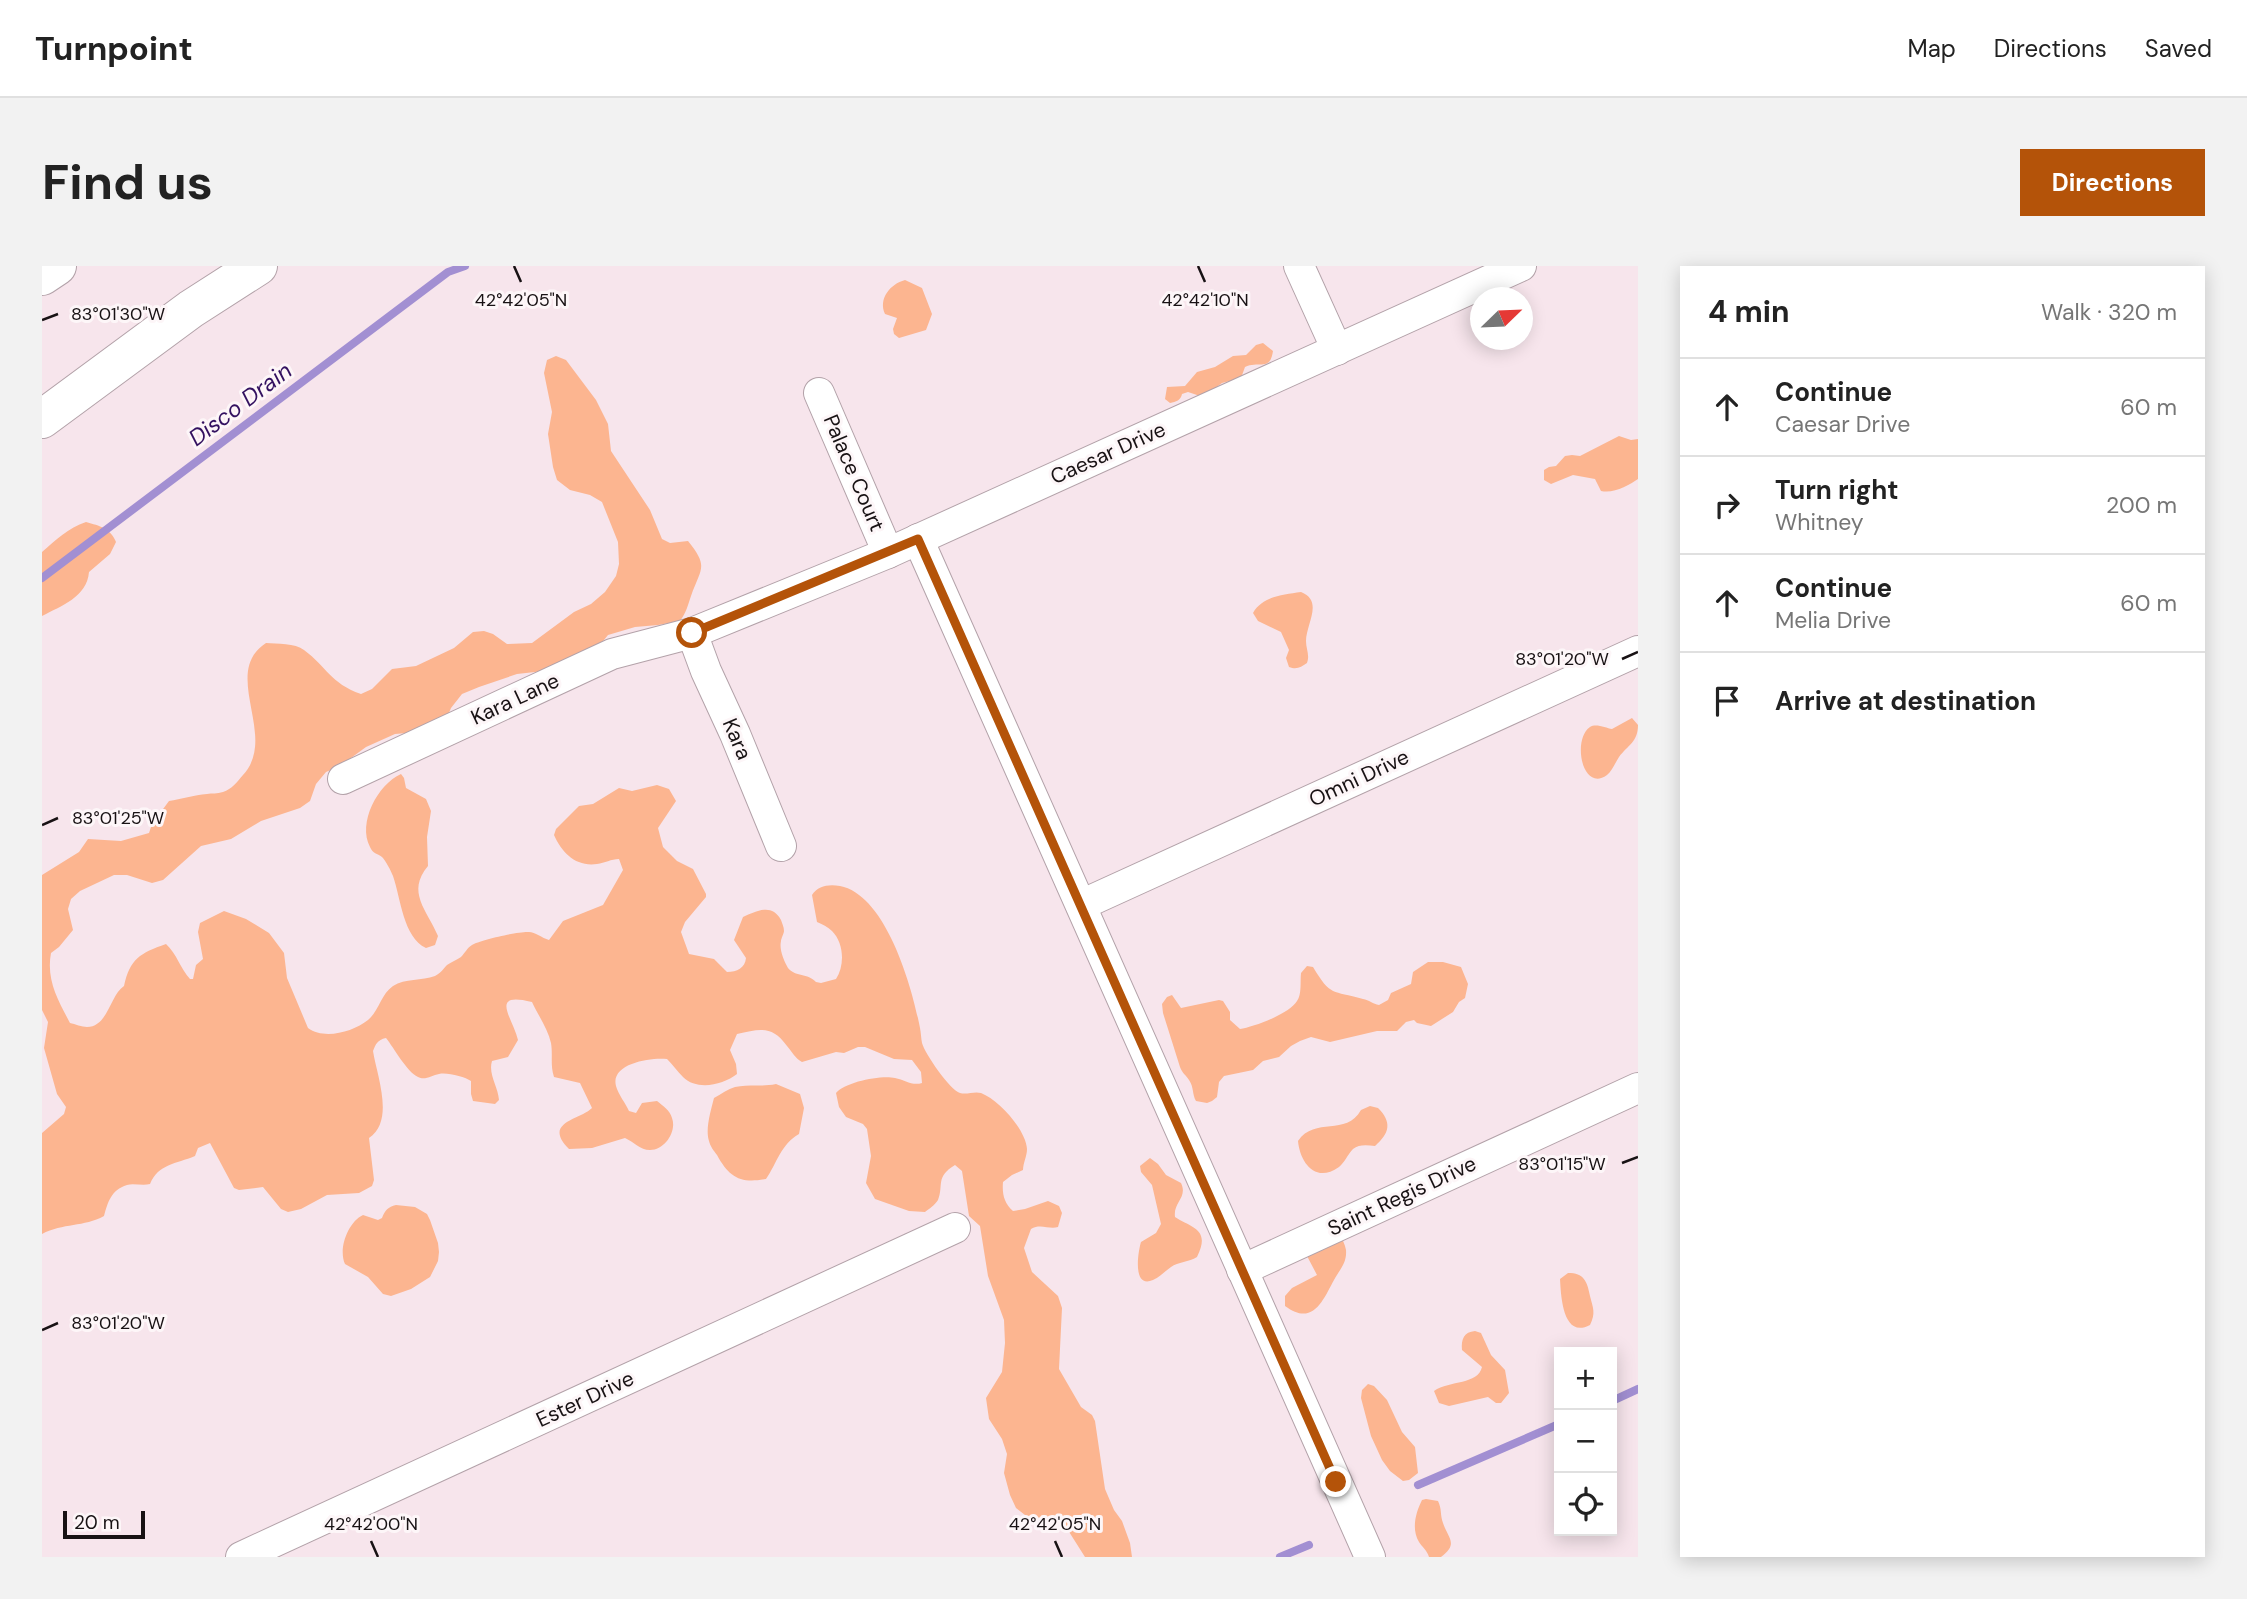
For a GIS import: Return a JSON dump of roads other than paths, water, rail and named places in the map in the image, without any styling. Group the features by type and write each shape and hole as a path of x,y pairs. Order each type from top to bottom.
{"highway":[{"path":"42,276 57,266"},
{"path":"42,419 191,309 258,266"}],"street":[{"path":"1299,266 1337,349"},
{"name":"Caesar Drive","path":"692,633 888,553 1521,266"},
{"name":"Palace Court","path":"820,393 888,553"},
{"path":"918,539 1370,1557"},
{"name":"Kara Lane","path":"343,779 612,654 692,633"},
{"name":"Kara","path":"692,633 781,846"},
{"name":"Omni Drive","path":"1081,905 1638,651"},
{"name":"Saint Regis Drive","path":"1242,1270 1638,1088"},
{"name":"Ester Drive","path":"241,1557 955,1228"}],"waterway":[{"name":"Disco Drain","path":"42,578 448,272 465,266"},
{"path":"1617,1399 1638,1389"},
{"path":"1418,1485 1554,1426"},
{"path":"1280,1557 1309,1545"}]}
